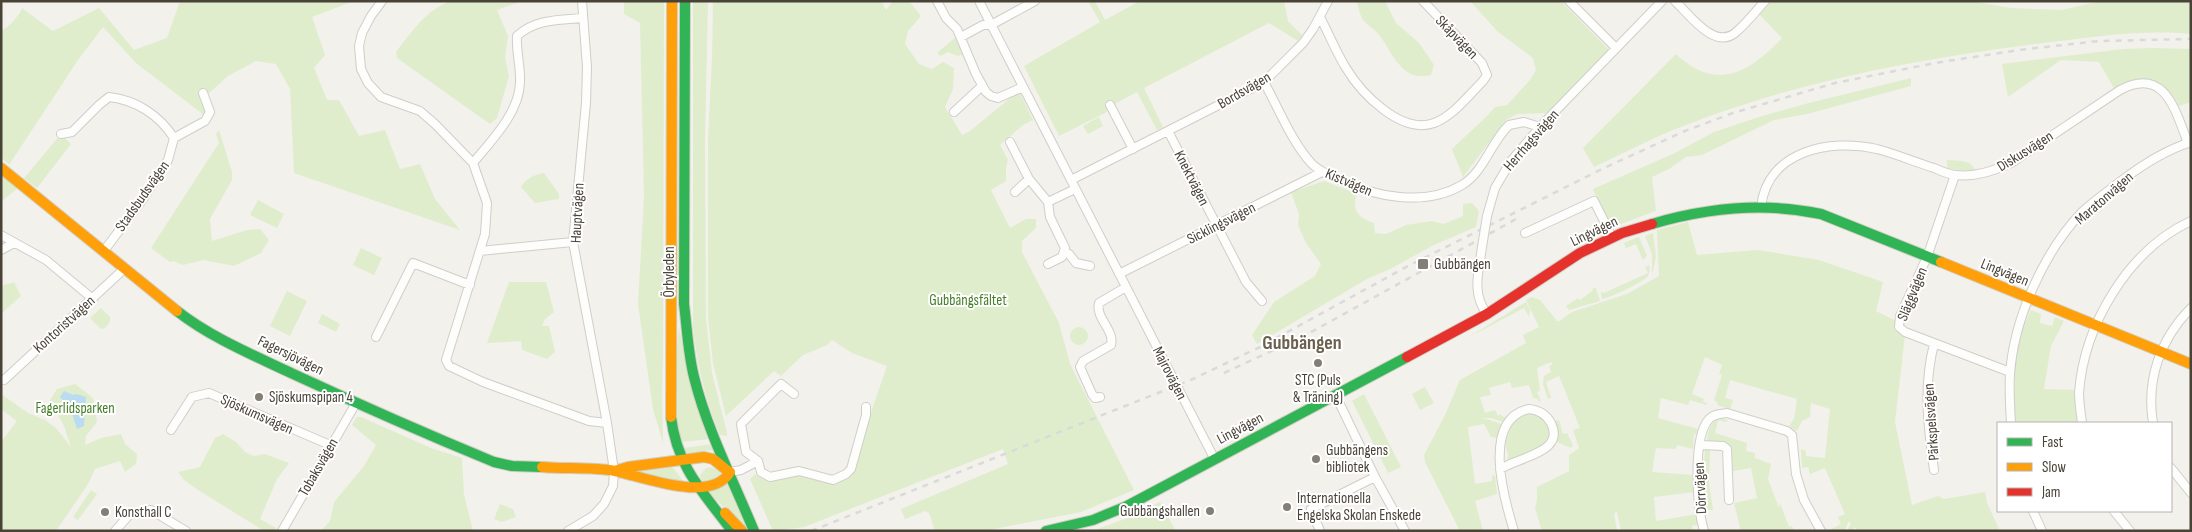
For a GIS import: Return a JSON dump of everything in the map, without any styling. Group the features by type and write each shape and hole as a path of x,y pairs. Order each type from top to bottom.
{"street":[{"path":"382,1 370,16 362,33 359,46 361,68 368,83 381,97 420,111 435,124 473,163 487,203 486,225 480,251 446,360 449,366 483,382 589,421 607,423"},
{"name":"Hauptvägen","path":"582,1 587,67 586,103 574,242 614,471"},
{"name":"Örbyleden","path":"672,1 670,412 675,441 682,459 700,488 732,531"},
{"name":"Örbyleden","path":"685,1 684,304 686,328 696,387 754,531"},
{"path":"937,1 946,18 957,29 982,86 991,96 998,98 1023,87"},
{"name":"Majrovägen","path":"979,1 1214,458"},
{"path":"961,37 1035,1"},
{"name":"Bordsvägen","path":"1071,180 1264,82 1303,43 1328,1"},
{"name":"Skåpvägen","path":"1320,17 1346,68 1355,81 1390,116 1405,122 1421,125 1434,124 1445,118 1487,75 1482,63 1423,1"},
{"name":"Herrhagsvägen","path":"1487,314 1482,307 1476,287 1486,216 1500,177 1540,127 1662,1"},
{"path":"1675,1 1705,30 1718,38 1724,38 1735,33 1766,1"},
{"path":"1570,2 1616,48"},
{"path":"473,163 501,127 516,102 520,83 517,36 524,29 541,22 583,18"},
{"name":"Kistvägen","path":"1264,82 1313,165 1322,172 1356,188 1373,193 1404,198 1426,196 1453,189 1470,178 1509,125 1524,122 1540,127"},
{"name":"Diskusvägen","path":"1761,207 1763,191 1777,169 1794,156 1823,147 1855,146 1875,149 1955,175 1983,174 2011,164 2120,90 2137,82 2160,87 2166,93 2190,142"},
{"path":"954,112 982,86"},
{"path":"61,134 72,132 99,104 109,97 131,101 164,122 174,138 204,121 210,112 203,93"},
{"path":"1110,105 1133,149"},
{"name":"Knektvägen","path":"1168,131 1246,282 1262,302"},
{"name":"Stadsbudsvägen","path":"103,252 168,160 174,138"},
{"path":"1010,142 1029,179 1048,202 1050,217 1065,248 1062,257 1048,264"},
{"name":"Maratonvägen","path":"2011,422 2010,372 2020,323 2029,297 2048,258 2082,213 2134,171 2160,155 2190,142"},
{"name":"Fagersjövägen","path":"1,168 124,269 193,322 272,364 356,403 451,446 494,462 521,466 614,471 628,476 700,488"},
{"name":"Sicklingsvägen","path":"1119,274 1322,172"},
{"name":"Släggvägen","path":"1955,175 1927,257 1900,316 1899,327 1905,332 1934,344 2010,372"},
{"path":"1015,192 1029,179"},
{"path":"1048,202 1075,189"},
{"path":"1525,233 1594,201 1609,231 1610,238"},
{"name":"Lingvägen","path":"1046,531 1093,520 1116,512 1487,314 1580,253 1610,238 1648,224 1681,216 1761,207 1782,207 1822,214 1858,227 2191,364"},
{"path":"2082,422 2079,394 2087,354 2096,325 2110,296 2141,258 2162,239 2191,222"},
{"path":"1,235 46,260 93,299"},
{"path":"480,251 574,242"},
{"path":"1,250 14,243"},
{"path":"1065,252 1076,263 1090,266"},
{"path":"376,337 413,263 470,285"},
{"name":"Kontoristvägen","path":"2,381 124,269"},
{"path":"1100,397 1096,398 1092,394 1080,368 1083,361 1111,345 1112,337 1099,312 1099,303 1126,287"},
{"path":"2153,422 2152,392 2154,374 2161,351 2174,326 2191,308"},
{"name":"Pärkspelsvägen","path":"1934,344 1928,367 1927,405 1934,470"},
{"path":"794,394 781,384 741,424 746,452 758,461 761,472 770,477 798,471 833,480 846,474 853,464 866,415 866,407"},
{"name":"Sjöskumsvägen","path":"171,430 192,397 209,393 330,445"},
{"path":"1335,394 1375,477 1405,531"},
{"name":"Tobaksvägen","path":"282,531 356,403"},
{"path":"1500,469 1545,450 1552,439 1553,433 1552,427 1545,415 1529,409 1519,412 1510,419 1500,446 1500,469 1504,497 1514,531"},
{"name":"Dörrvägen","path":"1704,531 1697,480 1700,445 1704,427 1709,419 1717,414 1730,414 1787,431 1792,435 1796,474 1804,500 1821,531"},
{"name":"Dörrvägen","path":"1700,445 1723,446 1727,449 1729,500"},
{"name":"Fagersjövägen","path":"614,471 628,466 704,457 713,460 730,472"},
{"path":"700,488 720,483 727,478 730,472 741,470 758,461"},
{"path":"2172,469 2191,494"},
{"path":"568,531 593,516 604,504 613,486 614,471"},
{"path":"1320,531 1311,509 1375,477"},
{"name":"Örbyleden","path":"714,506 726,513 742,531"},
{"path":"115,531 130,514 152,510 186,531"},
{"path":"2033,512 2042,531"},
{"path":"2115,512 2130,531"}],"green space":[{"path":"180,1 354,1 312,17 325,55 314,68 327,100 339,100 359,136 385,130 400,169 420,164 435,199 460,230 294,173 290,89 276,64 256,61 228,76 208,94 204,115 136,63 103,27 78,60 9,165 1,157 1,31 13,21 22,8 53,31 99,8 134,50 167,38"},
{"path":"452,1 522,1 497,10 508,36 505,57 509,76 497,118 490,124 397,58 396,52 420,22 435,9"},
{"path":"624,1 664,1 663,443 653,409 638,304 644,197 640,23 624,14"},
{"path":"693,1 708,1 705,141 706,319 712,373 727,436 720,435 710,409 700,369 693,327"},
{"name":"Gubbängsfältet","path":"713,1 881,1 886,10 893,1 909,1 921,16 908,31 905,44 919,64 932,69 943,62 954,68 953,89 945,107 962,135 970,131 1019,91 1033,120 1023,125 1000,145 1008,160 1006,181 991,190 1010,228 1026,219 1036,219 1036,228 1022,241 1022,252 1059,323 1070,364 1134,490 1081,512 984,531 935,531 929,513 925,511 905,519 901,509 1008,464 1003,449 804,527 773,531 750,479 755,474 762,479 768,480 793,474 826,480 850,473 887,366 852,353 832,340 827,345 803,355 781,376 774,371 726,416 713,363 708,318 708,140"},
{"path":"1088,1 1095,1 1105,20 1140,1 1284,1 1288,21 1302,35 1298,41 1269,23 1144,88 1163,127 1157,130 1137,92 1111,106 1105,113 1059,136 1024,66 1100,22"},
{"path":"1357,1 1385,1 1396,23 1419,43 1434,65 1431,75 1413,75 1400,65 1378,34 1363,20"},
{"path":"1470,1 1561,1 1609,50 1548,113 1517,114 1506,120 1463,177 1452,149 1495,107 1507,105 1530,80 1536,70 1533,58 1498,32"},
{"path":"1771,1 1971,1 2011,8 2061,10 2102,1 2191,1 2191,34 2133,33 2075,39 1988,50 1845,77 1751,102 1704,118 1659,136 1594,167 1583,148 1676,54 1691,66 1705,73 1719,75 1745,68 1770,50 1782,38 1759,14"},
{"path":"958,35 964,54 958,56 948,52 941,56 937,53"},
{"path":"2123,49 2191,49 2191,102 2179,106 2166,89 2152,81 2134,82 2115,90 2099,62 2061,60 2008,97 2002,64"},
{"path":"1911,78 1911,86 1807,114 1774,120 1702,155 1686,157 1669,169 1652,177 1656,211 1610,228 1593,189 1675,153 1714,132 1805,104"},
{"path":"1099,117 1103,126 1088,134 1083,126"},
{"path":"219,130 232,172 232,180 210,219 212,241 247,230 260,229 269,240 261,253 234,266 203,260 183,265 173,261 170,262 151,248 219,143 216,134"},
{"path":"61,134 71,144 37,188 24,178"},
{"path":"1947,160 1971,164 1975,171 1947,169"},
{"path":"544,173 559,194 559,199 535,203 521,187 531,177"},
{"path":"1,174 19,187 2,201 1,200"},
{"path":"1324,181 1357,194 1355,199 1356,209 1360,216 1374,223 1375,233 1386,234 1406,225 1432,221 1444,224 1463,216 1463,204 1472,203 1479,211 1476,227 1434,245 1367,279 1257,344 1252,335 1274,302 1315,276 1321,264 1306,243 1298,225 1299,214 1291,192"},
{"path":"258,200 284,214 277,228 250,215"},
{"path":"1688,222 1697,255 1758,250 1819,260 1883,282 1876,311 1896,321 1894,330 1905,335 1895,422 1912,505 1938,496 1944,499 1985,492 1987,503 2000,531 1859,531 1854,527 1855,531 1847,531 1851,524 1849,521 1844,531 1828,531 1841,524 1838,517 1845,514 1825,468 1810,474 1808,467 1802,468 1801,449 1806,451 1806,456 1825,458 1830,409 1811,403 1810,417 1802,421 1797,431 1789,426 1794,419 1797,399 1730,380 1725,398 1733,400 1730,409 1717,405 1718,403 1714,400 1722,375 1719,374 1722,365 1705,357 1692,394 1704,399 1703,402 1707,403 1706,405 1690,400 1688,405 1661,398 1658,418 1698,429 1696,434 1694,434 1693,449 1677,445 1676,449 1656,448 1652,472 1694,475 1694,492 1654,497 1656,521 1697,514 1699,524 1692,526 1693,531 1621,531 1617,512 1614,513 1617,531 1542,531 1535,508 1537,487 1569,471 1569,455 1579,448 1573,430 1580,428 1559,376 1546,382 1551,398 1548,399 1543,384 1544,376 1551,372 1549,366 1553,364 1551,362 1537,368 1540,391 1537,392 1541,401 1539,402 1538,399 1533,398 1529,385 1512,388 1510,382 1489,388 1491,395 1480,397 1485,413 1495,410 1498,416 1500,414 1505,418 1503,422 1491,418 1483,418 1502,424 1497,438 1491,437 1484,424 1468,427 1475,484 1492,481 1492,475 1495,476 1497,494 1475,501 1483,531 1460,531 1425,462 1424,455 1445,415 1460,380 1526,343 1523,335 1539,327 1526,300 1532,297 1540,300 1558,322 1572,312 1627,294 1659,276 1657,230"},
{"path":"1653,233 1656,257 1652,275 1652,254 1645,236"},
{"path":"1639,237 1647,256 1643,260 1636,244 1626,248 1624,243"},
{"path":"361,248 382,258 374,275 353,265"},
{"path":"1649,265 1649,273 1645,279 1602,299 1601,292 1604,293 1648,273 1645,267"},
{"path":"14,282 21,296 1,314 1,286"},
{"path":"509,282 546,282 554,312 545,319 542,326 549,326 555,352 547,359 522,350 521,341 487,343"},
{"path":"1593,288 1596,288 1600,301 1569,310 1566,306 1578,298 1580,300 1592,291"},
{"path":"287,291 307,301 290,336 270,326"},
{"path":"1526,302 1530,310 1529,317 1524,308 1467,338"},
{"path":"101,308 110,317 110,322 104,329 100,328 90,318"},
{"path":"2031,310 2041,314 2040,323 2052,326 2055,317 2064,321 2051,346 2044,389 2077,390 2079,422 2015,422 2014,380 2018,351 2025,323"},
{"path":"322,314 340,324 336,332 318,323"},
{"path":"679,327 693,394 709,439 682,442 676,400"},
{"path":"1079,327 1085,330 1088,336 1085,342 1079,345 1073,342 1070,336 1073,330"},
{"name":"Fagerlidsparken","path":"75,384 93,398 97,422 86,436 85,445 101,438 121,434 125,444 137,454 136,464 125,472 120,461 95,469 88,484 56,531 1,531 1,442 17,421 1,409 1,394 28,413 45,420 56,428 71,447 64,426 50,400 57,389"},
{"path":"1425,387 1434,403 1420,410 1412,394"},
{"path":"1364,394 1401,467 1388,473 1352,401"},
{"path":"1529,413 1535,414 1544,420 1549,432 1549,438 1538,449 1520,455 1507,464 1508,454 1505,445 1510,429 1514,421"},
{"path":"357,417 361,417 431,448 462,458 464,494 473,531 321,531 330,521 334,502 364,466 376,445 352,425"},
{"path":"1720,418 1727,420 1727,422 1718,420 1715,433 1747,443 1746,451 1755,453 1755,458 1771,464 1768,479 1779,508 1780,503 1789,527 1792,526 1794,531 1741,531 1734,503 1757,498 1751,468 1728,472 1729,449 1707,442 1711,425"},
{"path":"1559,420 1563,434 1567,433 1573,445 1571,448 1557,442 1556,421"},
{"path":"223,434 236,442 245,452 254,456 265,454 289,463 277,479 260,519 276,528 275,531 264,531 195,488 184,480 178,472 200,467 215,438"},
{"path":"712,444 713,450 686,454 684,448"},
{"path":"1705,450 1710,450 1709,483 1713,510 1706,510 1703,479"},
{"path":"671,465 683,481 632,473 632,469"},
{"path":"711,467 719,471 722,477 705,484 701,482 700,475 706,468"},
{"path":"727,484 748,531 710,494 709,491"},
{"path":"91,490 97,494 78,520 73,517"},
{"path":"1160,502 1176,531 1092,531 1125,519"},
{"path":"500,504 513,509 516,517 502,522 494,519"}],"water":[{"path":"64,391 86,397 84,426 77,429 70,407 60,397"}],"railway":[{"path":"811,531 1193,379 1260,347 1408,266 1604,168 1685,131 1733,113 1835,83 1935,63 2019,50 2099,41 2191,39"},
{"path":"1224,373 1304,336 1518,218"}],"traffic: fast":[{"path":"685,1 684,304 689,350 699,397 721,455 754,531"},
{"path":"1652,224 1673,218 1736,208 1800,210 1821,214 1941,262"},
{"path":"177,311 203,329 247,352 443,441 494,462 512,466 542,467"},
{"path":"1046,531 1093,520 1127,506 1407,357"},
{"path":"671,417 674,435 685,465 732,531"}],"traffic: slow":[{"path":"671,417 672,1"},
{"path":"1,168 177,311"},
{"path":"1941,262 2191,364"},
{"path":"614,471 628,467 704,457 713,459 729,472"},
{"path":"542,467 615,471 676,486 693,487 708,486 721,481 730,472"},
{"path":"725,513 742,531"}],"traffic: jam":[{"path":"1407,357 1487,314 1580,253 1622,233 1652,224"}],"place":[{"name":"Gubbängen","path":"1423,264"},
{"name":"STC (Puls & Träning)","path":"1318,363"},
{"name":"Sjöskumspipan 4","path":"259,397"},
{"name":"Gubbängens bibliotek","path":"1316,459"},
{"name":"Internationella Engelska Skolan Enskede","path":"1287,507"},
{"name":"Gubbängshallen","path":"1210,511"},
{"name":"Konsthall C","path":"105,512"}],"district":[{"name":"Gubbängen","path":"1302,342"}]}
